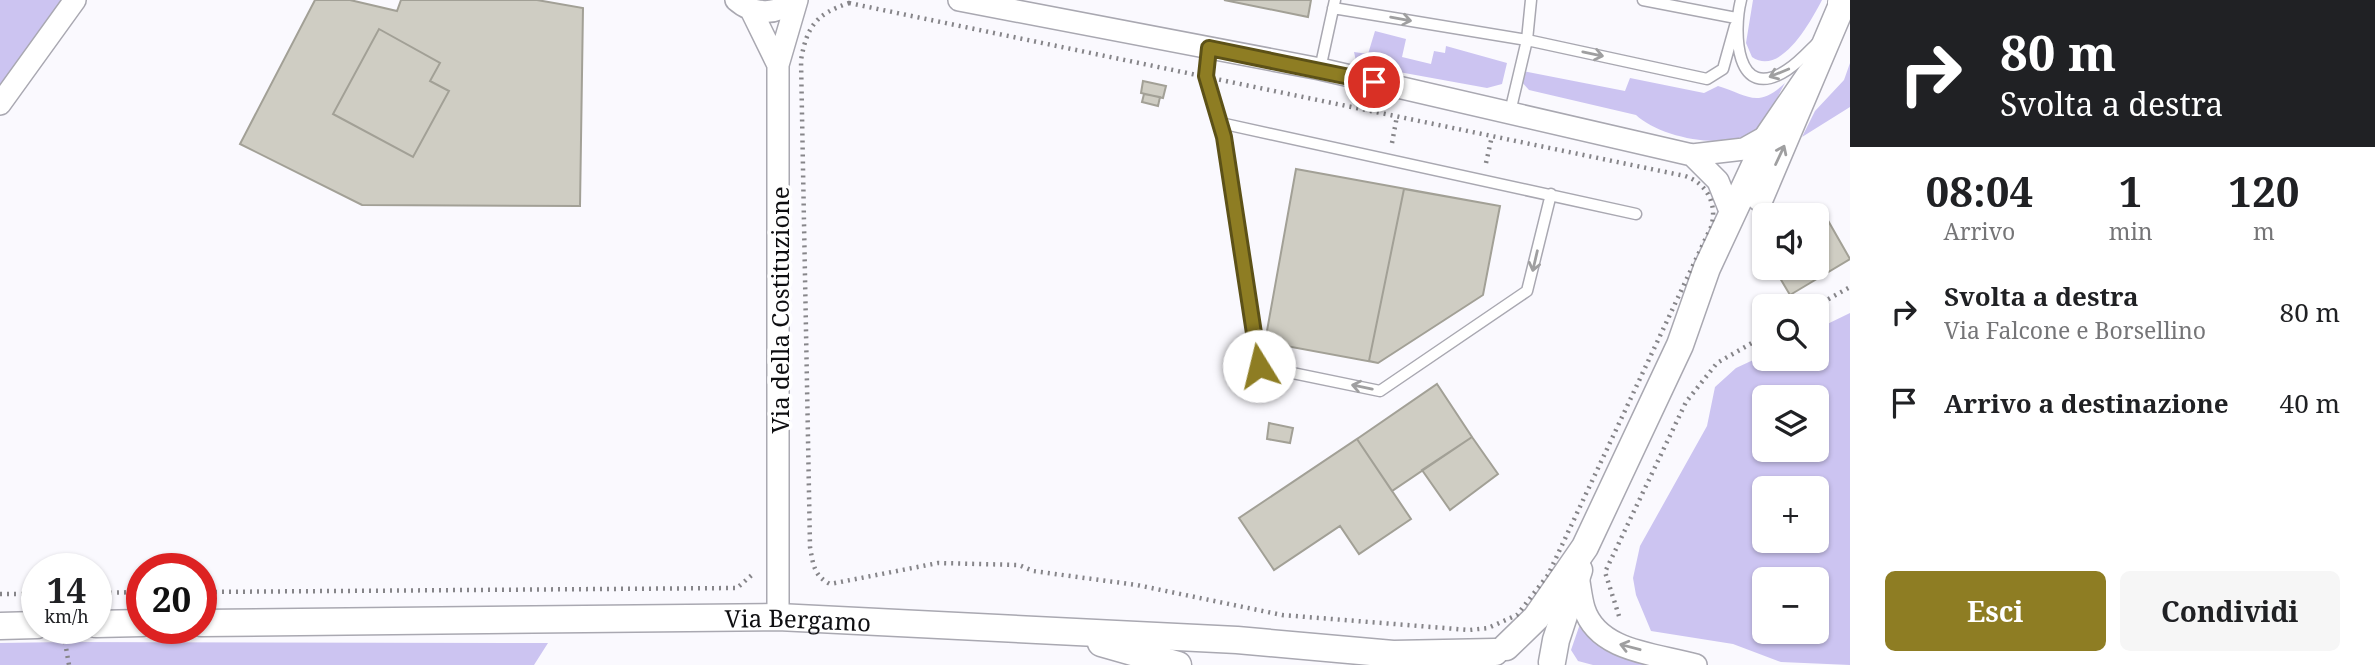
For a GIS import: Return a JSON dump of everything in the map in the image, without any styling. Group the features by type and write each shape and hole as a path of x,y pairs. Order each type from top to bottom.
{"street":[{"path":"0,104 75,0"},
{"path":"743,5 775,11 796,0"},
{"path":"778,65 796,0"},
{"path":"959,0 1320,69 1692,155 1744,149 1769,135"},
{"path":"1680,345 1723,277 1785,145 1810,75 1845,1"},
{"name":"Via della Costituzione","path":"743,5 778,65 778,617"},
{"path":"1494,654 1536,618 1585,547 1680,345 1707,268 1769,135 1810,75"},
{"path":"1692,155 1718,181 1732,216"},
{"path":"1553,664 1556,640 1585,547"},
{"path":"1578,576 1584,609 1591,624 1609,640 1696,665"},
{"name":"Via Bergamo","path":"217,622 778,617 1237,640 1403,660 1494,654 1531,648 1553,664"},
{"path":"0,626 21,625"},
{"path":"1056,629 1178,665"}],"lane":[{"path":"1510,112 1527,40 1531,0"},
{"path":"1643,0 1736,22"},
{"path":"1320,69 1334,4 1527,40 1707,79 1723,69 1741,0"},
{"path":"1736,22 1743,65 1760,77 1786,71 1831,30"},
{"path":"1209,48 1206,76 1224,137 1259,366 1380,391 1527,291 1551,194"},
{"path":"1219,122 1636,214"}],"path":[{"path":"849,3 1206,76 1685,176 1699,183 1709,194 1713,209 1711,227 1548,575 1527,604 1505,622 1469,629 1282,615 1137,585 1033,571 1019,565 938,563 900,568 830,584 822,580 813,568 810,547 801,60 807,37 816,19 825,12 849,3"},
{"path":"1829,299 1850,287"},
{"path":"1640,650 1614,607 1605,572 1686,402 1717,363 1752,343"},
{"path":"780,545 810,547"},
{"path":"217,592 737,588 758,568"},
{"path":"0,594 21,594"},
{"path":"65,644 69,665"}],"shaded area":[{"path":"0,0 86,0 0,116"},
{"path":"1753,0 1822,0 1794,44 1774,59 1763,61 1752,57 1746,43"},
{"path":"1375,31 1406,39 1402,57 1431,64 1434,51 1445,53 1446,46 1507,63 1502,84 1487,88 1366,66 1356,61 1354,52 1368,54"},
{"path":"1850,63 1850,107 1802,137 1815,111 1844,80"},
{"path":"1523,71 1625,91 1630,78 1704,93 1718,86 1752,98 1767,96 1785,83 1767,116 1753,132 1741,138 1709,141 1660,130 1636,115 1529,90 1521,81"},
{"path":"1850,313 1850,665 1781,662 1733,644 1651,631 1636,595 1633,578 1640,546 1707,426 1715,387 1736,368 1752,361 1752,371 1829,371 1829,323"},
{"path":"1581,621 1594,640 1608,652 1647,665 1593,665 1578,661 1571,650"},
{"path":"0,643 548,643 534,665 0,665"}],"building":[{"path":"315,0 350,0 397,11 401,0 537,0 583,8 580,206 362,205 240,144"},
{"path":"1224,0 1311,0 1308,17"},
{"path":"379,29 440,63 430,81 449,91 413,157 333,114"},
{"path":"1143,81 1166,86 1163,98 1141,93"},
{"path":"1144,94 1160,97 1158,106 1142,102"},
{"path":"1296,169 1500,206 1483,295 1378,363 1265,342"},
{"path":"1404,189 1500,206 1483,295 1378,363 1369,361"},
{"path":"1829,222 1850,259 1829,272"},
{"path":"1781,280 1815,280 1792,294"},
{"path":"1437,384 1472,437 1392,491 1357,439"},
{"path":"1269,423 1293,428 1290,443 1267,439"},
{"path":"1472,437 1498,474 1450,510 1422,470"},
{"path":"1357,439 1411,519 1359,554 1340,526 1274,570 1239,518"}],"route":[{"path":"1259,366 1224,137 1206,76 1209,48 1374,82"}]}
